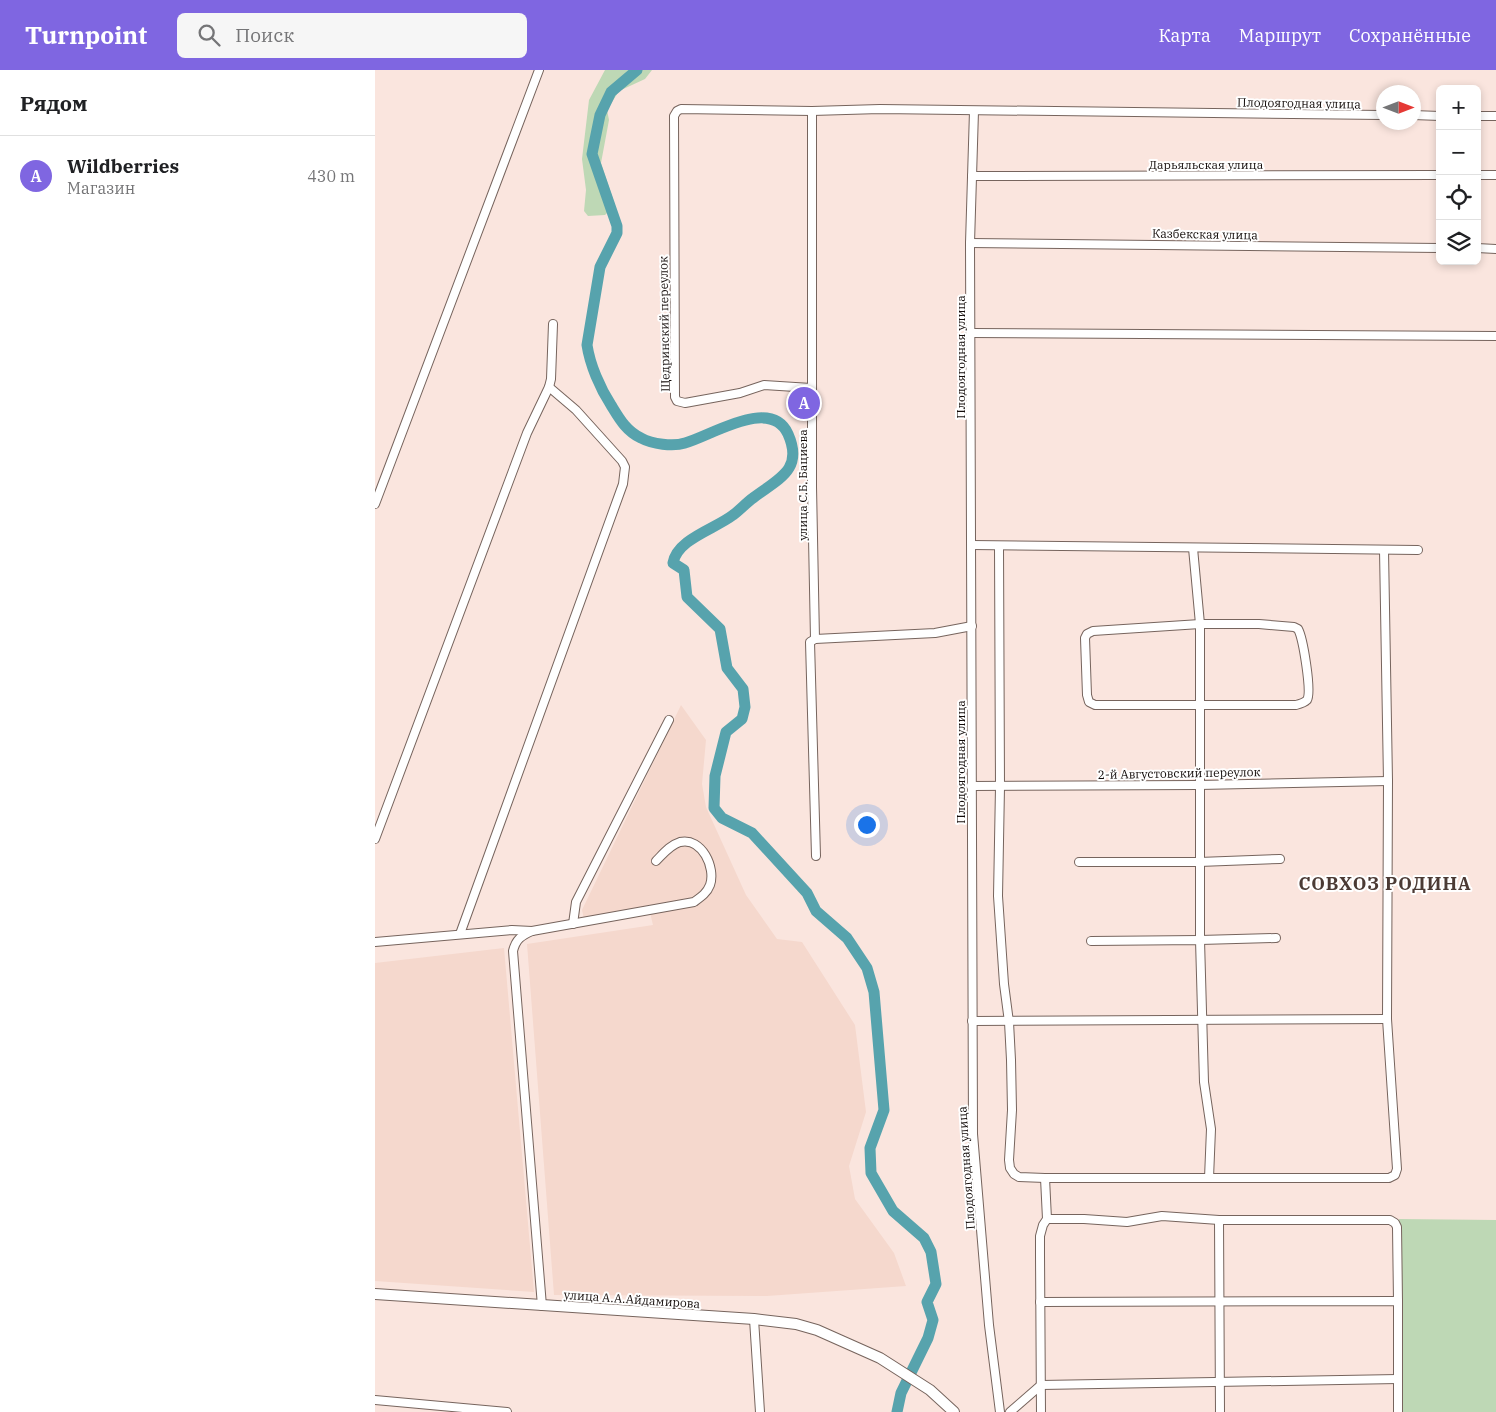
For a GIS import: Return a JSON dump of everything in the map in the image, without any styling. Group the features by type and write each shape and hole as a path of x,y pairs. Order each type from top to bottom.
{"main road":[{"name":"улица А.А.Айдамирова","path":"375,1294 754,1319 796,1324 817,1330 880,1358 930,1390 954,1412"}],"street":[{"path":"375,504 539,70"},
{"name":"Плодоягодная улица","path":"677,111 880,110 1376,115"},
{"name":"Щедринский переулок","path":"677,111 674,116 675,397 677,401 685,403 740,393 763,385 811,388"},
{"name":"улица С.Б. Бациева","path":"813,111 811,388 815,639 810,642 816,856"},
{"name":"Плодоягодная улица","path":"974,111 970,243 973,1134 989,1325 999,1412"},
{"path":"1421,116 1436,116"},
{"path":"1481,116 1496,116"},
{"name":"Дарьяльская улица","path":"972,176 1436,175"},
{"path":"1481,175 1496,175"},
{"name":"Казбекская улица","path":"970,243 1436,248"},
{"path":"1481,248 1496,248"},
{"path":"375,839 527,433 549,387 553,324"},
{"path":"971,333 1496,336"},
{"path":"460,934 616,506 625,474 625,467 622,461 576,410 549,387"},
{"path":"375,480 383,484"},
{"path":"972,545 1418,550"},
{"path":"999,546 1000,787 998,896 1004,984 1009,1022 1012,1110 1009,1160 1010,1168 1019,1177 1045,1178 1389,1178 1395,1175 1397,1169 1387,1019 1388,781 1384,550"},
{"path":"1193,548 1200,624 1200,940 1205,1095 1211,1129 1209,1178"},
{"path":"1200,624 1259,624 1298,629 1309,692 1307,699 1303,703 1296,705 1095,705 1089,702 1087,695 1085,638 1087,634 1093,631 1200,624"},
{"path":"815,639 935,633 972,626"},
{"path":"573,924 576,902 669,720"},
{"name":"2-й Августовский переулок","path":"971,786 1199,785 1388,781"},
{"path":"375,942 512,930 532,931 694,902 707,892 711,883 712,873 709,862 704,853 693,843 687,841 678,843 656,861"},
{"path":"1079,862 1199,862 1279,859"},
{"path":"532,931 515,942 513,951 542,1306"},
{"path":"1091,941 1277,938"},
{"path":"972,1022 1387,1019"},
{"path":"1041,1412 1040,1236 1047,1219 1045,1178"},
{"path":"1047,1219 1127,1222 1162,1216 1219,1220 1390,1220 1397,1227 1398,1412"},
{"path":"1219,1220 1220,1412"},
{"path":"1040,1302 1398,1301"},
{"path":"754,1319 760,1412"},
{"path":"1010,1412 1041,1385 1398,1379"},
{"path":"375,1400 507,1412"}],"shaded area":[{"path":"681,705 706,740 702,784 706,807 746,895 777,939 802,942 855,1025 866,1112 849,1166 855,1199 894,1253 906,1286 767,1296 554,1295 527,944 653,925 649,908 584,919 582,910"},
{"path":"504,948 534,1292 375,1281 375,963"}],"green space":[{"path":"605,70 652,70 645,79 619,91 607,110 609,120 601,163 615,205 605,215 588,216 584,211 586,190 582,159 589,100"},
{"path":"1399,1219 1496,1220 1496,1412 1402,1412"}],"waterway":[{"path":"637,70 611,92 600,115 592,154 617,226 617,233 600,267 587,345 588,353 599,384 617,415 631,432 646,440 675,445 740,422 755,418 768,418 780,423 788,434 792,446 793,457 791,465 779,479 733,515 689,541 676,555 673,563 684,570 687,597 720,629 727,668 743,689 745,707 742,719 726,732 715,776 714,808 722,818 752,833 807,893 816,911 847,938 867,968 874,992 884,1110 870,1148 871,1173 893,1211 924,1238 931,1252 936,1284 927,1302 933,1320 928,1338 901,1393 897,1412"}],"place":[{"name":"Wildberries","path":"804,403"}],"district":[{"name":"СОВХОЗ РОДИНА","path":"1385,883"}]}
